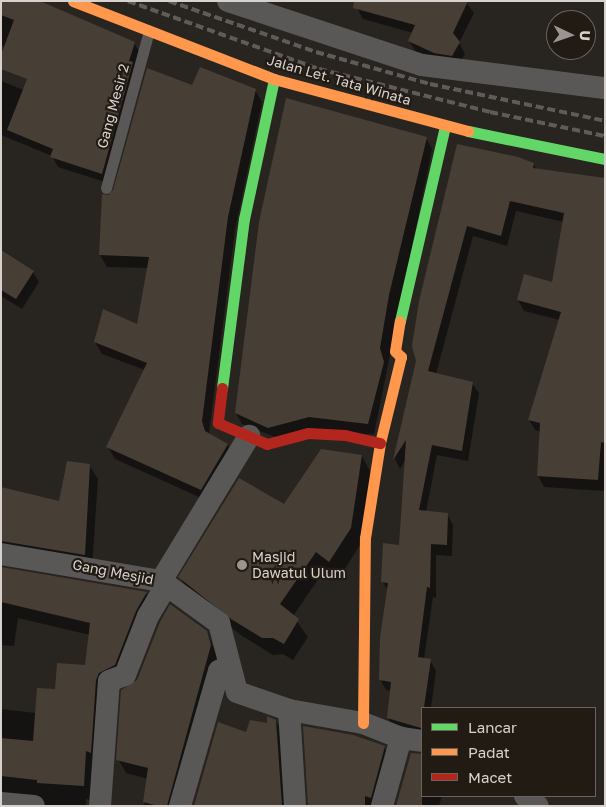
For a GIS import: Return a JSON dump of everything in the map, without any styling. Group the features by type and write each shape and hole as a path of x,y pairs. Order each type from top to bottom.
{"street":[{"name":"Jalan Let. Tata Winata","path":"73,1 274,79 445,126 605,159"},
{"path":"228,1 422,65 605,88"},
{"path":"274,79 244,219 218,423 267,444 308,433 345,435 380,443"},
{"path":"364,723 365,538 380,443 401,357 396,351 404,298 434,183 445,126"},
{"path":"100,806 109,681 125,675 148,616 164,584 249,436"},
{"name":"Gang Mesjid","path":"1,554 164,584 219,623 228,667 237,692 289,710 364,723 412,739"},
{"path":"180,806 219,671 228,667"},
{"path":"289,710 295,806"},
{"path":"382,806 412,739"},
{"path":"526,797 538,806"},
{"path":"1,803 34,806"}],"lane":[{"name":"Gang Mesir 2","path":"106,188 149,31"}],"building":[{"path":"1,1 40,1 135,42 129,61 133,62 102,174 50,157 53,149 7,130 27,79 1,69 1,55 14,20 1,15"},
{"path":"354,1 468,1 453,33 460,42 452,56 434,53 408,41 415,25 353,8"},
{"path":"200,67 256,89 228,217 202,421 205,431 228,444 201,490 106,447 147,363 94,342 103,309 137,324 149,257 99,255 102,194 108,195 113,190 147,68 192,85"},
{"path":"286,98 427,137 389,295 380,348 384,362 368,424 309,417 268,428 235,413 259,222"},
{"path":"457,144 518,157 534,163 533,168 605,178 605,443 601,442 598,480 537,476 540,423 528,420 561,312 517,300 524,274 552,282 564,213 510,201 501,236 467,226 428,371 473,382 462,451 432,445 419,510 448,513 447,545 431,544 430,588 427,587 418,657 431,659 424,707 421,707 421,728 387,718 391,682 379,680 380,637 388,583 381,582 383,543 399,545 406,440 393,460 416,361 412,346 419,301"},
{"path":"1,250 34,271 16,299 1,290"},
{"name":"Masjid Dawatul Ulum","path":"321,449 362,455 351,528 329,562 316,552 280,604 299,619 284,644 273,638 262,638 231,619 178,577 239,478 284,504"},
{"path":"67,461 90,464 85,555 1,541 1,487 59,501"},
{"path":"1,567 147,592 136,611 115,665 99,673 96,680 91,753 86,751 84,786 37,783 37,780 1,776 1,738 33,741 37,688 55,689 57,663 85,665 90,623 1,602"},
{"path":"170,604 207,631 211,645 167,806 158,806 143,802 148,768 116,760 121,690 137,680 160,622"},
{"path":"267,716 276,720 282,806 194,806 218,722 246,732 250,720 267,723"},
{"path":"303,726 353,735 385,746 371,798 365,796 365,806 308,806"},
{"path":"411,753 421,754 422,806 396,806"}],"railway":[{"path":"128,1 319,69 490,112 605,136"},
{"path":"169,1 316,52 430,84 605,121"}],"traffic: fast":[{"path":"222,388 244,219 274,79"},
{"path":"400,321 445,126"},
{"path":"468,131 605,159"}],"traffic: slow":[{"path":"73,1 274,79 468,131"},
{"path":"363,723 365,538 380,443 401,357 395,351 400,321"}],"traffic: jam":[{"path":"222,388 218,423 267,444 308,433 345,435 380,443"}],"place":[{"name":"Masjid Dawatul Ulum","path":"242,565"}]}
